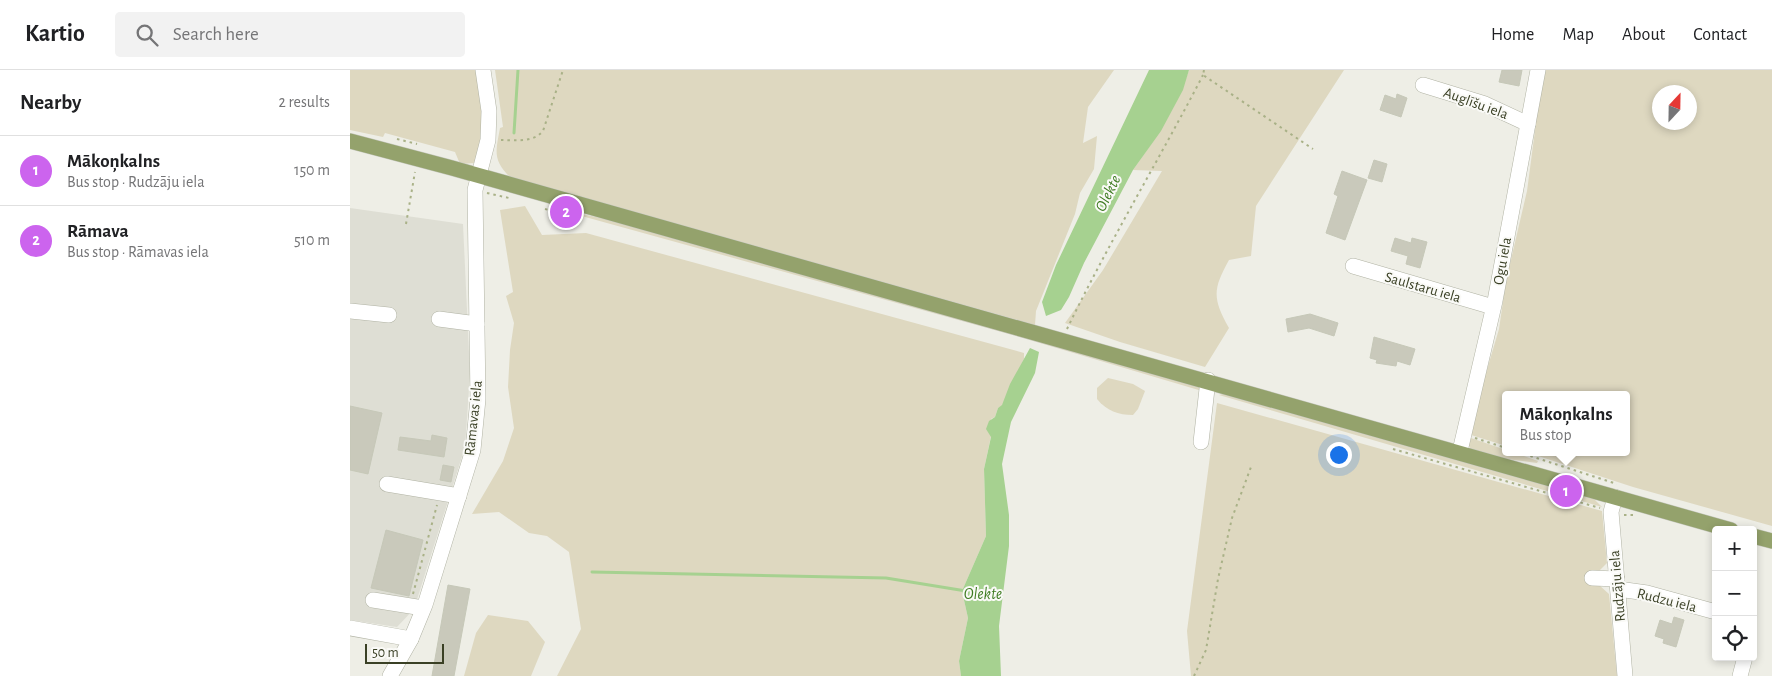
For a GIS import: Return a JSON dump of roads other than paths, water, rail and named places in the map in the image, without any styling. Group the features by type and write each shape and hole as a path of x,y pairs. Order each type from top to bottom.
{"main road":[{"path":"350,141 1460,451 1716,526"},
{"path":"1757,537 1772,542"}],"street":[{"name":"Rāmavas iela","path":"390,676 411,639 417,607 459,496 473,450 478,399 475,190 488,140 489,111 483,70"},
{"name":"Ogu iela","path":"1460,451 1493,308 1538,70"},
{"name":"Auglīšu iela","path":"1423,85 1485,104 1528,124"},
{"name":"Saulstaru iela","path":"1353,266 1493,308"},
{"path":"350,311 389,315"},
{"path":"440,319 477,324"},
{"path":"1201,442 1208,380"},
{"path":"387,484 459,496"},
{"name":"Rudzāju iela","path":"1615,497 1611,512 1624,676"},
{"name":"Rudzu iela","path":"1592,578 1712,611"},
{"path":"373,600 417,607"},
{"path":"350,628 411,639"},
{"path":"1740,676 1745,661"}],"water":[{"name":"Olekte","path":"1149,70 1189,70 1183,90 1161,131 1133,170 1084,263 1069,297 1061,310 1046,316 1042,302 1056,265"},
{"name":"Olekte","path":"1030,348 1039,352 1035,373 1011,422 1002,464 1009,515 1009,546 999,626 1001,676 961,676 959,661 968,618 962,591 986,536 984,469 991,437 986,429 989,421 995,417 998,408 1002,405 1010,384"}],"waterway":[{"path":"514,133 518,70"},
{"path":"592,572 886,578 966,591"}],"place":[{"name":"Rāmava","path":"566,212"},
{"name":"Mākoņkalns","path":"1566,491"}]}
